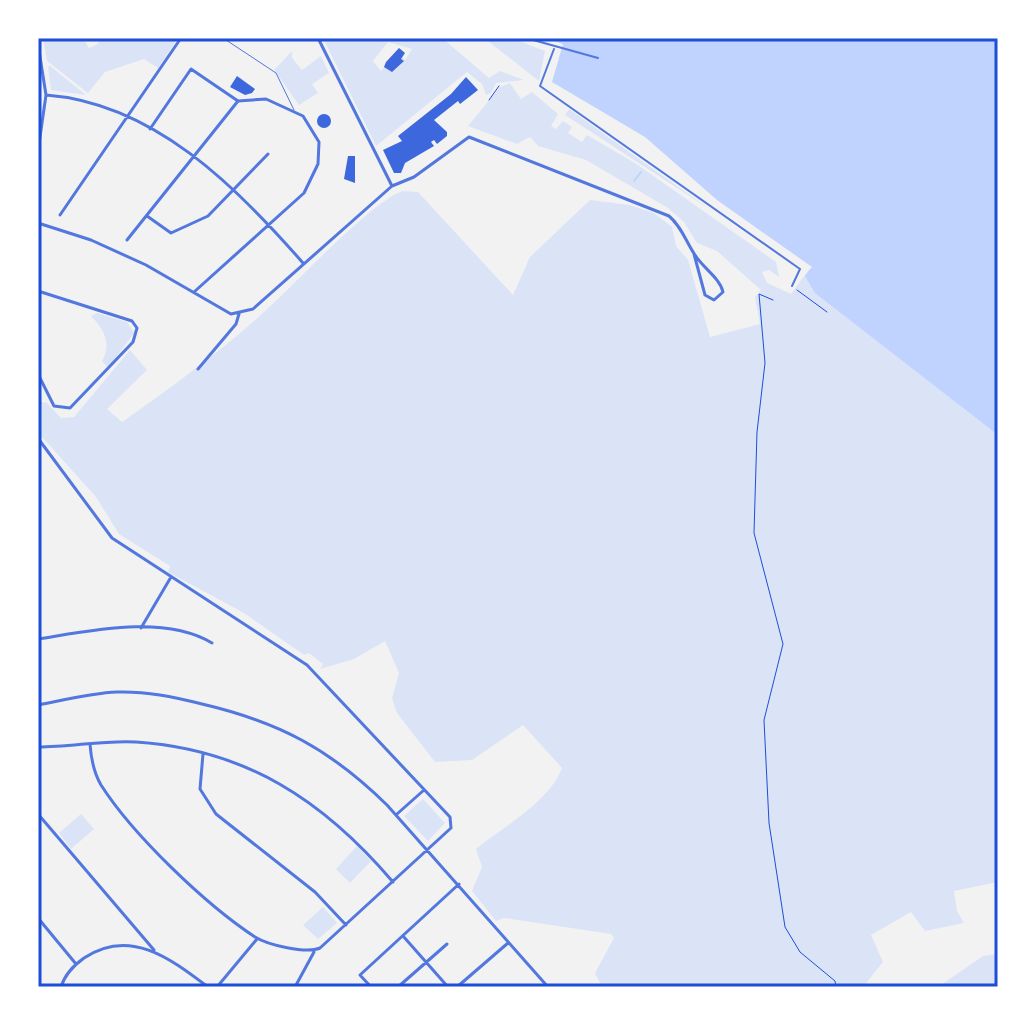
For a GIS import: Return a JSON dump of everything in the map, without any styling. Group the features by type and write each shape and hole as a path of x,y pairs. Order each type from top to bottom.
{"street":[{"path":"60,215 181,38"},
{"path":"318,38 392,186"},
{"path":"526,38 554,49 598,58"},
{"path":"38,46 46,95 38,151"},
{"path":"554,49 540,86 800,269 792,287"},
{"path":"150,129 191,69 238,101 266,99 294,110 309,122 317,137 318,164 309,188 194,292"},
{"path":"46,95 85,99 128,115 193,157 235,188 303,263"},
{"path":"127,240 238,101"},
{"path":"38,223 95,242 194,292 222,310 239,314 253,309 392,186 414,177 462,139 475,138 669,216 680,227 694,254 705,295 717,300 723,292 721,285 694,254"},
{"path":"147,216 173,233 208,216 268,154"},
{"path":"38,291 132,321 137,328 133,342 70,408 54,406 38,374"},
{"path":"198,369 236,324 239,314"},
{"path":"38,398 40,403"},
{"path":"40,441 108,534 307,665 452,823 429,850 314,950 295,987"},
{"path":"141,628 171,577"},
{"path":"38,639 94,628 141,628 201,636 212,643"},
{"path":"38,705 104,693 142,693 256,717 320,749 361,780 396,815 548,987"},
{"path":"38,747 146,743 203,754 254,770 301,795 355,840 393,882"},
{"path":"90,744 101,784 179,874 257,939 314,950"},
{"path":"203,754 200,789 216,814 315,892 346,925"},
{"path":"396,815 424,790"},
{"path":"38,814 154,950 208,987"},
{"path":"371,987 360,975 459,884"},
{"path":"38,918 76,964"},
{"path":"403,936 442,985 448,987"},
{"path":"217,987 257,939"},
{"path":"457,987 508,943"},
{"path":"398,987 447,944"},
{"path":"61,987 65,976 76,964 110,946 154,950"}],"lane":[{"path":"223,38 276,73 294,110"},
{"path":"38,497 41,502 38,504"}],"path":[{"path":"489,100 499,86"},
{"path":"792,287 827,312"},
{"path":"773,300 759,294 765,363 757,419 754,533 783,644 764,720 769,823 785,927 800,952 835,981 836,987"}],"shaded area":[{"path":"43,38 83,38 89,48 98,44 99,38 178,38 158,68 144,59 105,72 88,93 47,61"},
{"path":"323,38 442,38 489,78 500,71 524,80 496,83 491,93 486,95 482,84 467,72 376,146","holes":["388,42 412,49 405,60 402,57 405,53 399,48 381,71 373,61"]},
{"path":"484,38 511,38 545,51 539,81"},
{"path":"292,51 292,58 302,70 321,56 329,73 312,84 318,93 299,105 274,70"},
{"path":"50,66 86,95 51,90"},
{"path":"510,83 521,99 532,92 558,114 551,126 556,129 563,121 572,127 568,133 582,142 587,135 635,163 776,262 779,277 769,270 762,272 767,283 791,294 810,268 851,308 998,415 998,882 954,891 957,911 964,923 925,931 911,912 871,935 883,962 863,987 602,987 595,973 614,938 611,934 504,918 496,921 472,891 482,867 476,849 537,802 562,768 523,725 472,760 435,762 397,713 392,698 399,673 385,641 354,659 320,669 323,664 309,653 304,655 244,613 168,572 170,566 119,534 96,497 43,438 38,437 38,405 46,402 61,418 74,417 130,350 147,370 107,409 122,422 225,346 359,221 403,191 418,192 513,295 530,257 590,200 630,205 654,213 672,227 676,246 688,260 710,337 760,324 755,297 761,290 717,251 697,243 684,222 668,208 586,160 538,146 530,137 517,144 468,126 500,87"},
{"path":"569,109 711,210 565,115"},
{"path":"97,313 127,322 134,333 108,368 102,361 106,349 105,337 91,316"},
{"path":"423,799 445,823 428,841 404,816"},
{"path":"81,814 94,829 71,849 59,833"},
{"path":"357,846 371,861 350,883 336,869"},
{"path":"323,907 337,923 318,939 303,925"},
{"path":"998,954 998,987 938,987 983,956"}],"water":[{"path":"546,38 998,38 998,435 815,293 805,276 812,267 717,200 645,137 552,82 563,44"}],"building":[{"path":"399,48 405,53 401,59 404,61 392,72 384,67"},
{"path":"237,76 255,89 252,93 245,95 230,87"},
{"path":"466,77 478,90 434,120 447,132 447,136 437,144 434,140 431,142 434,146 405,163 401,173 394,173 383,150 402,141 398,136 451,94"},
{"path":"324,114 331,121 324,128 317,121"},
{"path":"348,156 355,156 355,183 344,179"}],"waterway":[{"path":"634,181 641,172"}]}
